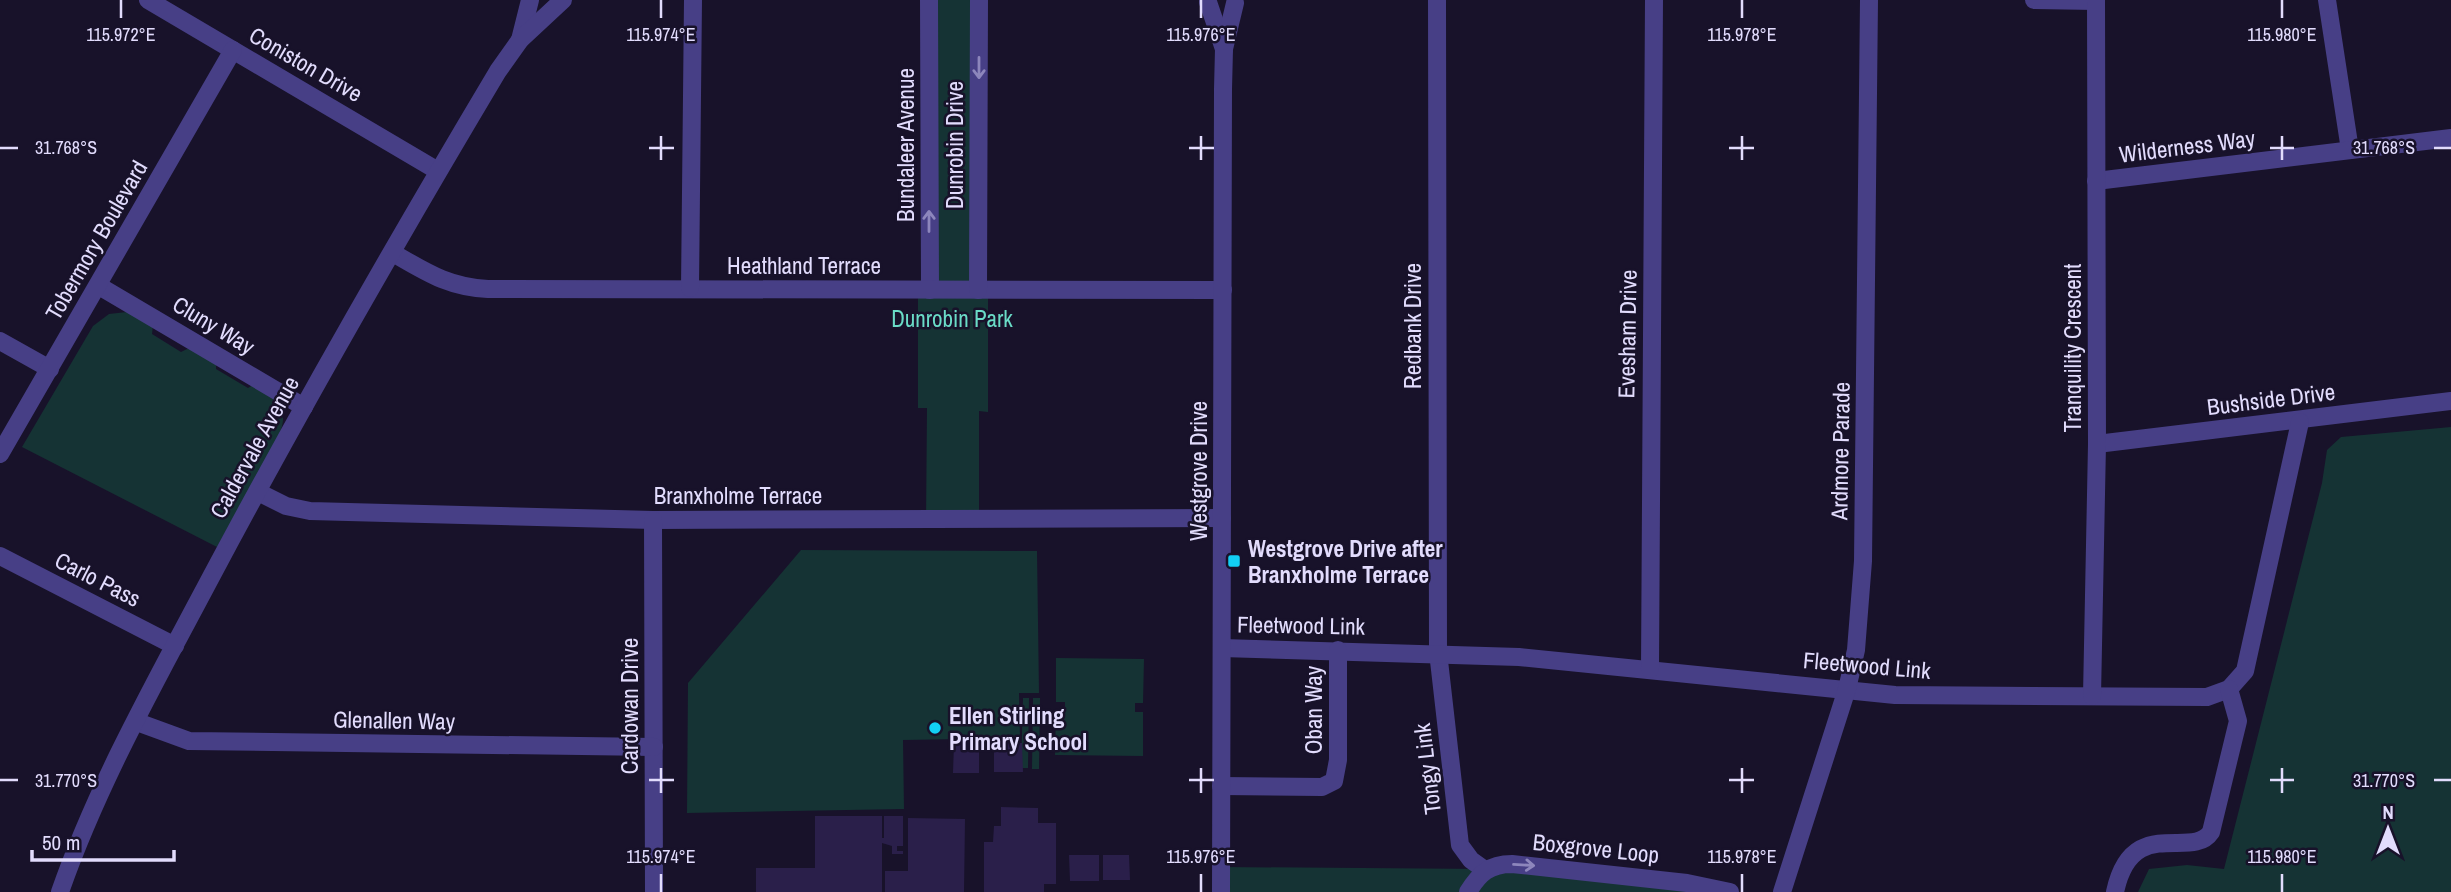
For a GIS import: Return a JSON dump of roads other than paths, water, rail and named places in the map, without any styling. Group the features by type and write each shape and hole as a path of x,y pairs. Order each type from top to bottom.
{"street":[{"name":"Coniston Drive","path":"149,0 439,171"},
{"name":"Caldervale Avenue","path":"520,40 530,0"},
{"name":"Caldervale Avenue","path":"60,892 77,844 136,722 304,407 439,171 520,40 563,0"},
{"path":"690,288 693,0"},
{"name":"Bundaleer Avenue","path":"929,0 930,290"},
{"name":"Dunrobin Drive","path":"978,290 979,0"},
{"name":"Redbank Drive","path":"1437,0 1438,652"},
{"name":"Evesham Drive","path":"1650,669 1654,0"},
{"name":"Ardmore Parade","path":"1782,892 1847,689 1856,649 1863,561 1869,0"},
{"path":"2034,0 2096,1"},
{"path":"2328,0 2350,150"},
{"path":"1207,1 1226,6 1238,2"},
{"name":"Westgrove Drive","path":"1207,1 1224,49"},
{"name":"Tranquility Crescent","path":"2092,696 2096,444 2096,1"},
{"name":"Westgrove Drive","path":"1221,892 1224,49 1238,2"},
{"name":"Tobermory Boulevard","path":"0,454 233,50"},
{"name":"Wilderness Way","path":"2096,181 2451,138"},
{"name":"Heathland Terrace","path":"393,253 461,288 1223,290"},
{"name":"Cluny Way","path":"99,286 304,407"},
{"path":"0,341 50,369"},
{"name":"Bushside Drive","path":"2096,444 2300,422 2451,401"},
{"path":"2115,892 2122,868 2132,856 2150,845 2169,841 2194,844 2206,839 2211,832 2238,721 2229,689 2245,671 2300,422"},
{"name":"Branxholme Terrace","path":"258,492 286,506 310,511 653,520 1222,518"},
{"name":"Cardowan Drive","path":"653,520 654,892"},
{"name":"Carlo Pass","path":"0,556 175,646"},
{"name":"Fleetwood Link","path":"1222,648 1438,652 1650,669 1895,695 2207,697 2229,689"},
{"name":"Oban Way","path":"1221,786 1322,787 1334,781 1338,760 1338,650"},
{"name":"Tongy Link","path":"1438,652 1460,845 1471,860 1485,870"},
{"name":"Glenallen Way","path":"136,722 189,741 654,747"},
{"name":"Boxgrove Loop","path":"1485,870 1499,864 1523,864 1687,883 1730,892"},
{"path":"1468,892 1485,870"}],"place":[{"name":"Westgrove Drive after Branxholme Terrace","path":"1234,561"},
{"name":"Ellen Stirling Primary School","path":"935,728"}],"park label":[{"name":"Dunrobin Park","path":"952,318"}]}
